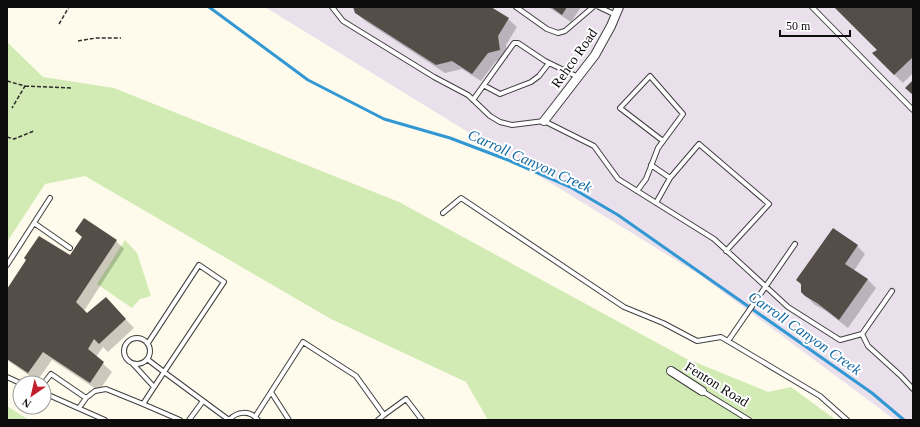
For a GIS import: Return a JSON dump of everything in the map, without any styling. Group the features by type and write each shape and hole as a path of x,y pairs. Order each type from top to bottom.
{"street":[{"name":"Rehco Road","path":"544,121 595,54 617,11"},
{"name":"Fenton Road","path":"671,371 702,391"}],"lane":[{"path":"332,7 343,21 434,77 468,95 490,116 500,122 512,125 544,121 594,146 618,179 714,239 788,307 840,340 862,334 892,291"},
{"path":"516,7 546,29 558,33 565,31 593,7"},
{"path":"598,7 617,11"},
{"path":"812,7 913,110"},
{"path":"473,100 514,43 518,42 548,63 578,77"},
{"path":"484,86 500,94 507,92 518,86 531,82 539,76 548,63"},
{"path":"637,191 646,179 658,148 683,114 650,76 620,108 663,141"},
{"path":"656,203 670,178 700,144 769,204 726,251"},
{"path":"651,165 670,178"},
{"path":"7,265 50,198"},
{"path":"443,213 461,198 624,307 664,323 697,341 721,337 820,396 847,420"},
{"path":"34,224 70,248"},
{"path":"728,341 795,244"},
{"path":"143,404 224,282 199,265 148,344"},
{"path":"862,334 868,346 913,389"},
{"path":"132,364 140,364 147,359 150,352 148,344 145,340 137,338 129,340 124,346 124,355 126,358 154,387"},
{"path":"147,359 229,420 232,416 241,412 251,414 257,418 271,392 303,342 356,376 384,415"},
{"path":"52,375 86,398"},
{"path":"79,408 86,398 95,391 106,389 180,420"},
{"name":"Fenton Road","path":"702,391 749,420"},
{"path":"271,392 289,420"},
{"path":"52,396 105,420"},
{"path":"378,420 406,398 422,420"},
{"path":"189,420 203,401"}],"path":[{"path":"59,24 70,7"},
{"path":"78,41 96,38 121,38"},
{"path":"7,81 25,86 71,88"},
{"path":"12,108 25,86"},
{"path":"7,137 14,139 34,131"}],"shaded area":[{"path":"265,7 913,7 913,420 895,420 700,275"}],"green space":[{"path":"7,42 43,77 114,88 399,202 685,358 768,392 791,387 836,420 488,420 466,382 331,319 85,176 45,184 7,242"},
{"path":"125,240 137,253 151,296 140,299 132,308 97,284"},
{"path":"7,406 12,409 12,415 21,415 29,420 7,420"}],"building":[{"path":"353,7 491,7 509,18 498,36 500,50 488,53 472,74 452,61 436,65 355,13"},
{"path":"551,7 567,7 562,15"},
{"path":"834,7 912,7 913,57 894,75 872,53 877,50"},
{"path":"913,80 913,95 905,88"},
{"path":"84,218 117,240 76,302 87,313 106,297 126,319 99,344 94,339 88,349 104,362 90,383 43,352 28,373 7,359 7,289 26,260 24,258 39,236 70,255 82,237 75,231"},
{"path":"833,228 858,245 845,264 868,279 839,320 817,303 805,296 801,292 801,284 796,280"}],"waterway":[{"name":"Carroll Canyon Creek","path":"209,7 308,80 384,119 450,138 508,160 572,188 618,215 872,393 904,420"}]}
